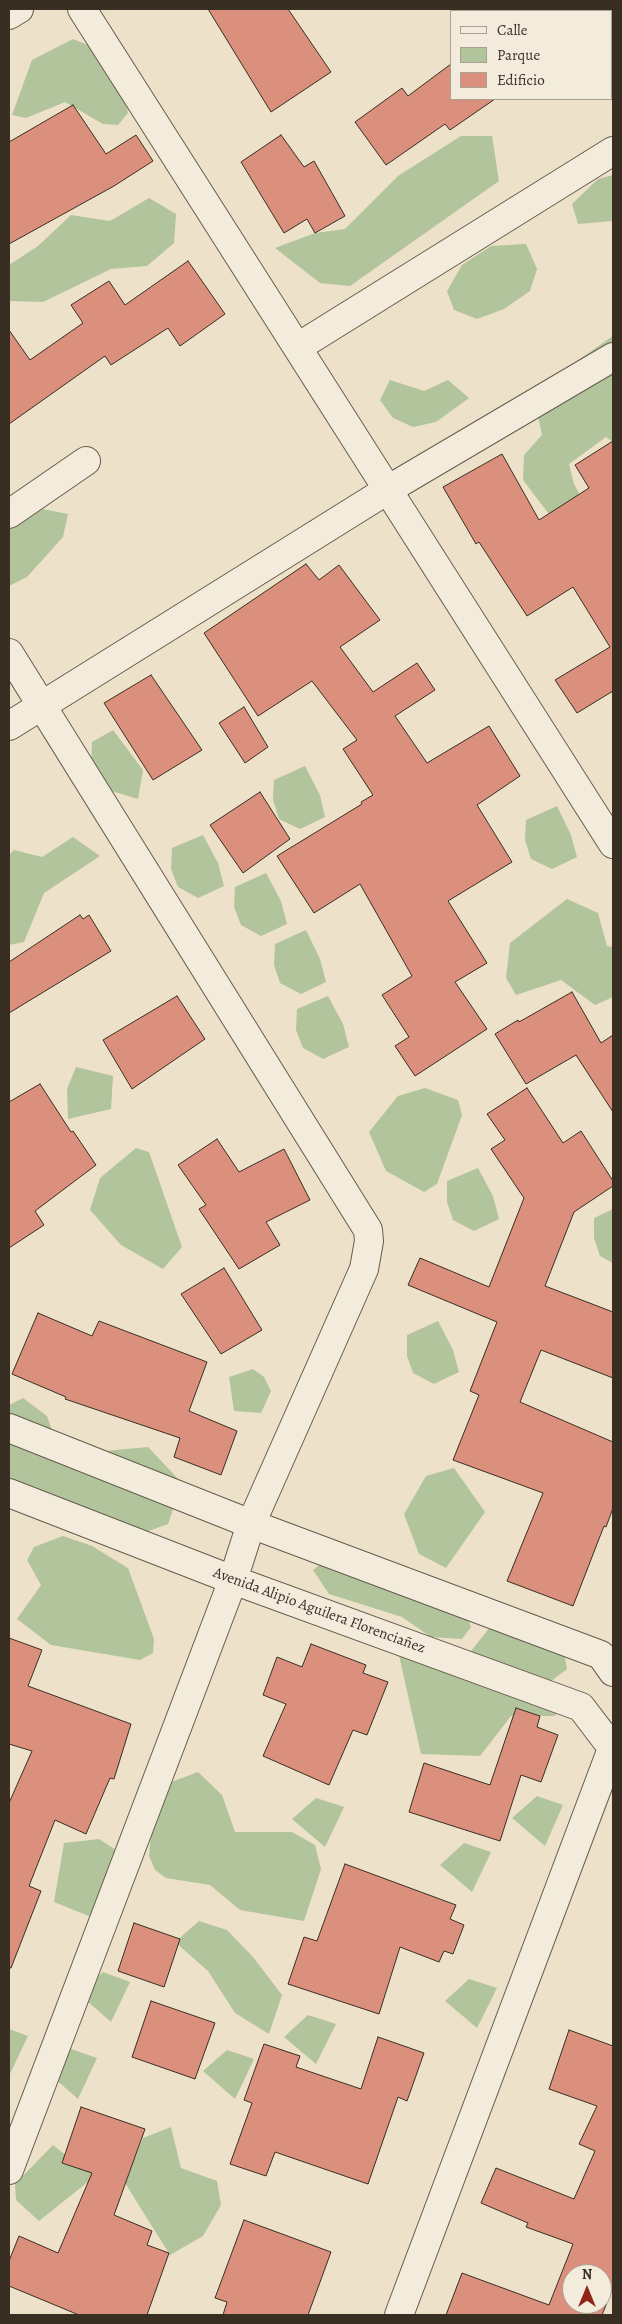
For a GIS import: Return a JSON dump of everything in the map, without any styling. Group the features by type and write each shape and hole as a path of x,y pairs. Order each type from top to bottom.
{"street":[{"path":"9,15 19,9"},
{"path":"82,9 613,844"},
{"path":"298,346 613,151"},
{"path":"9,726 389,489 613,357"},
{"path":"9,514 86,461"},
{"path":"9,653 368,1230 369,1241 364,1269 251,1524 233,1580 9,2170"},
{"path":"9,1428 251,1524 601,1655 613,1672"},
{"name":"Avenida Alipio Aguilera Florenciañez","path":"9,1493 233,1580 581,1707 613,1748"},
{"path":"399,2315 613,1748"}],"green space":[{"path":"73,39 117,57 128,113 118,125 103,124 65,102 26,118 12,115 32,60"},
{"path":"461,136 492,136 499,181 350,286 320,283 275,248 315,233 345,229 398,176"},
{"path":"613,175 613,221 578,224 572,204 598,179"},
{"path":"149,198 176,214 174,243 147,266 111,269 43,302 9,301 9,265 38,246 71,215 110,221"},
{"path":"526,244 537,269 530,291 504,309 477,319 454,310 447,291 462,265 491,246"},
{"path":"613,336 613,442 606,437 569,464 574,484 595,522 567,538 523,480 524,455 542,435 534,397 555,376"},
{"path":"390,380 424,391 448,380 469,398 436,422 413,427 393,418 380,400"},
{"path":"33,507 68,514 63,537 27,577 9,586 9,520"},
{"path":"113,730 143,770 138,799 102,788 91,765 92,742"},
{"path":"305,766 320,795 325,817 300,829 279,819 273,800 274,780"},
{"path":"557,806 571,835 577,857 552,869 531,859 525,840 526,820"},
{"path":"203,835 218,863 224,886 198,898 178,887 171,869 172,848"},
{"path":"73,837 100,856 44,893 24,942 9,945 9,855 14,850 42,857"},
{"path":"266,873 281,901 287,924 261,936 241,925 234,907 235,887"},
{"path":"567,899 598,913 607,946 613,947 613,997 595,1005 561,980 516,995 506,978 510,943"},
{"path":"306,930 320,959 326,982 301,994 280,983 274,965 275,944"},
{"path":"328,996 343,1024 349,1047 323,1059 303,1048 296,1030 297,1009"},
{"path":"76,1067 113,1076 111,1109 68,1119 67,1089"},
{"path":"425,1088 458,1100 462,1115 437,1184 424,1192 386,1171 369,1132 398,1096"},
{"path":"136,1148 149,1152 182,1247 163,1269 121,1245 90,1210 100,1178"},
{"path":"478,1168 493,1196 499,1219 474,1231 453,1220 447,1202 447,1181"},
{"path":"613,1209 613,1263 600,1256 594,1238 594,1218"},
{"path":"438,1321 453,1350 459,1372 434,1384 413,1373 407,1356 407,1335"},
{"path":"253,1369 264,1377 271,1391 261,1413 234,1411 229,1377"},
{"path":"23,1398 47,1416 61,1455 148,1447 182,1483 168,1524 140,1534 9,1500 9,1405"},
{"path":"454,1468 485,1512 446,1568 419,1554 404,1514 426,1476"},
{"path":"63,1536 92,1546 128,1568 154,1639 153,1653 140,1660 51,1645 17,1619 41,1585 27,1560 34,1547"},
{"path":"324,1561 462,1599 471,1627 462,1639 431,1637 402,1617 329,1594 313,1570"},
{"path":"498,1617 562,1641 567,1669 537,1692 564,1703 555,1716 511,1716 480,1756 421,1754 399,1655 464,1660"},
{"path":"198,1772 222,1795 235,1832 292,1832 315,1845 321,1869 304,1921 240,1910 210,1885 166,1878 155,1870 149,1856 154,1795 166,1784"},
{"path":"537,1796 563,1805 545,1846 512,1818"},
{"path":"316,1798 344,1807 325,1847 292,1819"},
{"path":"99,1839 119,1852 101,1921 54,1902 64,1843"},
{"path":"464,1843 491,1852 472,1892 440,1865"},
{"path":"199,1921 227,1930 253,1957 282,1995 269,2034 235,2013 208,1971 175,1942"},
{"path":"103,1972 130,1982 111,2022 79,1994"},
{"path":"469,1979 497,1988 477,2028 445,2001"},
{"path":"308,2015 336,2024 316,2064 284,2037"},
{"path":"9,2029 28,2036 9,2076"},
{"path":"71,2049 97,2058 78,2099 46,2071"},
{"path":"227,2050 254,2059 235,2099 203,2071"},
{"path":"171,2127 181,2168 217,2181 221,2205 203,2236 170,2255 125,2183 143,2138"},
{"path":"53,2145 69,2158 87,2167 94,2177 39,2221 16,2200 15,2184"}],"building":[{"path":"208,9 288,9 331,72 271,112"},
{"path":"450,65 450,100 494,100 450,130 445,124 386,165 355,122 402,88 408,96"},
{"path":"73,105 106,154 136,135 153,161 114,186 9,244 9,142"},
{"path":"281,135 304,167 314,161 345,216 315,233 307,219 284,233 241,162"},
{"path":"188,261 225,314 180,346 168,328 111,365 105,356 9,424 9,330 30,360 83,323 71,305 109,281 125,305"},
{"path":"613,441 613,691 577,713 555,680 610,647 573,587 527,616 479,542 476,544 443,487 502,454 539,520 589,488 575,465"},
{"path":"306,564 319,580 339,565 380,620 340,647 373,692 417,663 435,690 395,716 427,763 489,726 520,776 477,805 512,862 448,901 487,963 455,982 487,1029 415,1076 395,1046 409,1037 382,995 412,976 360,884 314,913 277,856 362,804 361,802 373,795 343,749 357,740 312,681 258,716 204,633"},
{"path":"151,675 202,750 153,780 104,703"},
{"path":"244,707 268,747 245,763 219,723"},
{"path":"260,792 290,839 243,873 210,825"},
{"path":"80,915 83,919 89,915 111,951 9,1013 9,962"},
{"path":"572,992 601,1043 613,1035 613,1112 576,1055 526,1084 495,1034"},
{"path":"177,996 205,1039 132,1089 103,1040"},
{"path":"40,1084 71,1132 73,1131 96,1165 35,1211 44,1225 9,1248 9,1102"},
{"path":"527,1088 563,1143 581,1131 613,1181 613,1186 574,1212 545,1286 613,1312 613,1378 541,1350 520,1402 613,1442 613,1508 606,1527 604,1526 573,1606 507,1581 543,1493 453,1460 479,1395 470,1391 497,1322 408,1285 420,1258 489,1287 524,1198 491,1149 505,1140 487,1114"},
{"path":"217,1139 239,1172 284,1149 310,1200 266,1222 280,1245 239,1269 199,1209 206,1205 178,1165"},
{"path":"224,1268 262,1330 221,1354 181,1294"},
{"path":"38,1313 92,1336 99,1321 207,1362 189,1411 237,1431 221,1475 174,1457 180,1438 65,1399 66,1397 12,1374"},
{"path":"9,1638 42,1650 28,1686 131,1724 114,1779 110,1778 86,1834 55,1820 29,1886 41,1891 11,1968 9,1968 9,1803 32,1751 9,1744"},
{"path":"311,1644 366,1665 363,1673 388,1682 367,1735 353,1730 329,1785 263,1756 286,1704 263,1695 277,1657 302,1667"},
{"path":"516,1708 540,1716 537,1727 558,1735 541,1782 521,1775 500,1841 409,1812 424,1763 490,1785"},
{"path":"345,1864 456,1905 450,1919 464,1925 453,1954 444,1951 439,1962 400,1947 379,2014 288,1984 304,1937 317,1941"},
{"path":"134,1923 180,1939 164,1987 118,1971"},
{"path":"151,2001 215,2023 195,2079 132,2057"},
{"path":"569,2030 613,2046 612,2290 612,2264 565,2264 573,2244 526,2227 528,2223 481,2203 496,2168 574,2199 595,2151 579,2144 597,2106 549,2089"},
{"path":"378,2037 424,2053 407,2101 398,2097 368,2184 275,2152 266,2176 230,2164 252,2103 244,2100 264,2044 300,2056 296,2067 361,2089"},
{"path":"81,2107 145,2129 114,2215 152,2231 147,2245 169,2253 147,2315 79,2315 9,2286 9,2261 19,2236 58,2253 92,2173 62,2163"},
{"path":"244,2220 331,2252 308,2315 223,2315 227,2302 215,2298"},
{"path":"562,2272 562,2314 602,2314 446,2315 462,2273 549,2305"}]}
